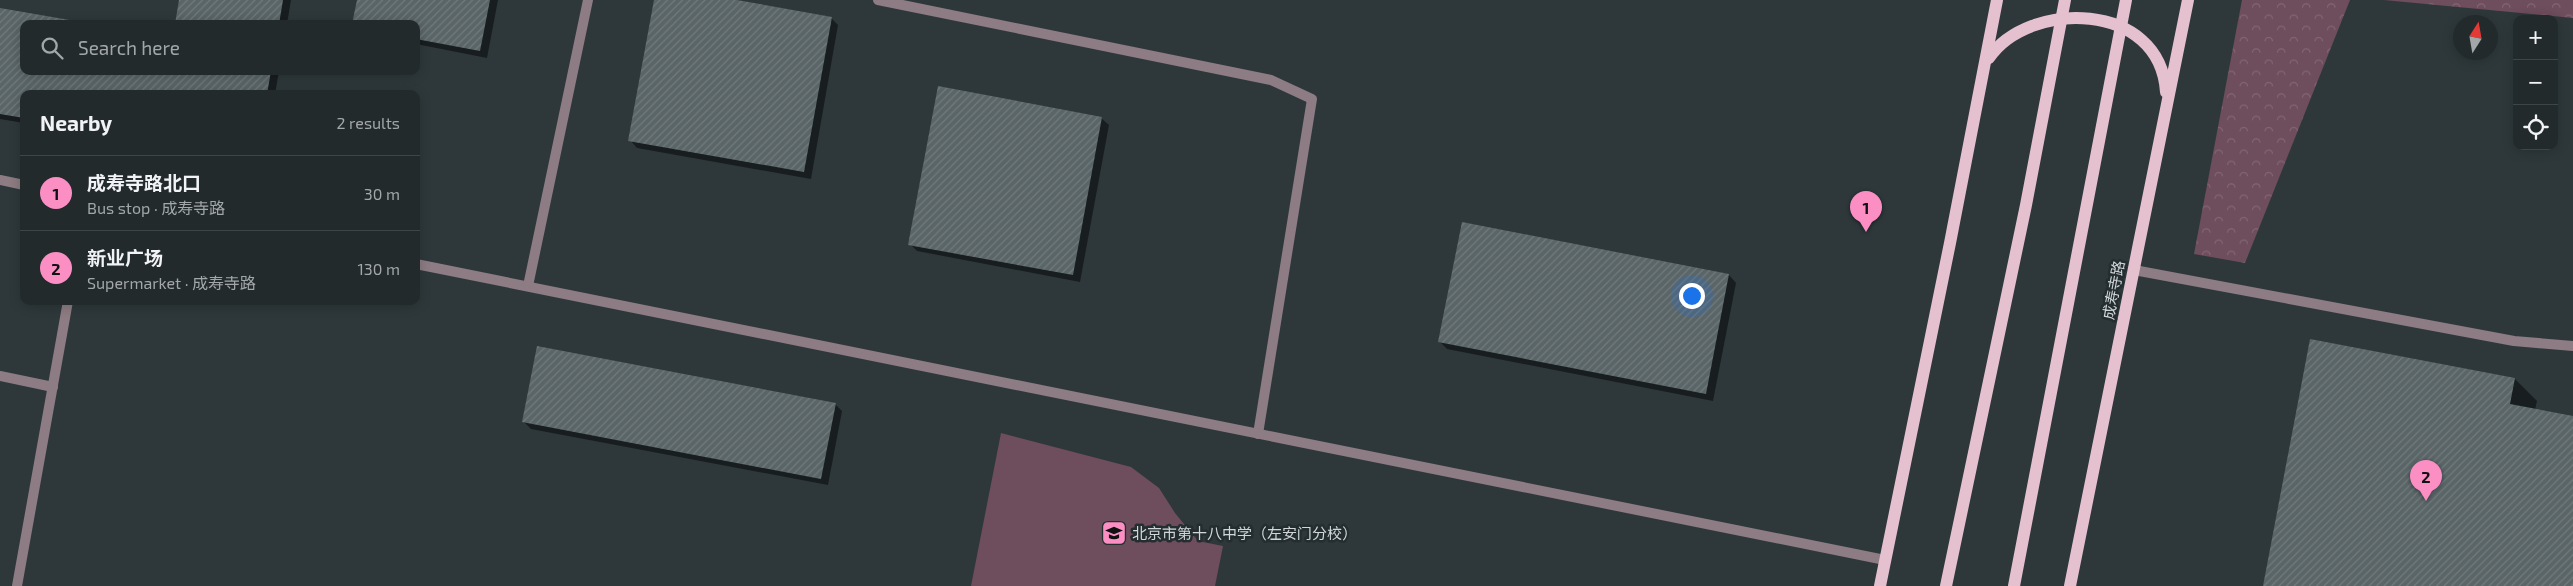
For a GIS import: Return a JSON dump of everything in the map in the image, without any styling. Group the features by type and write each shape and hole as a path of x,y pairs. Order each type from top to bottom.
{"main road":[{"path":"1880,586 1997,0"},
{"path":"2014,586 2126,0"},
{"name":"成寿寺路","path":"2070,586 2188,0"},
{"path":"1984,70 1993,49 2007,32 2025,18 2049,8 2074,4 2112,13 2131,25 2147,41 2159,60 2166,82 2167,104"},
{"path":"1946,586 2026,205 2074,4"}],"street":[{"path":"528,286 588,0"},
{"path":"878,0 1271,80 1312,99 1258,434"},
{"path":"0,180 20,184"},
{"path":"420,265 1885,560"},
{"path":"2134,270 2514,341 2573,346"},
{"path":"17,586 67,305"},
{"path":"0,376 53,387"}],"green space":[{"path":"2242,0 2350,0 2245,263 2194,254"},
{"path":"2384,0 2573,0 2573,18 2558,17 2558,15"},
{"name":"北京市第十八中学（左安门分校）","path":"1001,433 1131,467 1159,488 1175,513 1198,541 1223,546 1215,586 971,586"}],"building":[{"path":"179,0 283,0 280,20 176,20"},
{"path":"357,0 490,0 480,51 420,40 420,20 353,20"},
{"path":"654,0 737,0 832,17 804,172 628,141"},
{"path":"0,8 70,20 20,20 20,75 270,75 268,90 20,90 20,117 0,114"},
{"path":"938,86 1102,117 1073,275 908,245"},
{"path":"1462,222 1729,274 1706,394 1438,342"},
{"path":"2310,339 2515,378 2510,404 2573,416 2573,586 2263,586"},
{"path":"537,346 836,403 821,479 522,422"}],"place":[{"name":"成寿寺路北口","path":"1866,232"},
{"name":"新业广场","path":"2426,501"},
{"name":"北京市第十八中学（左安门分校）","path":"1114,533"}]}
